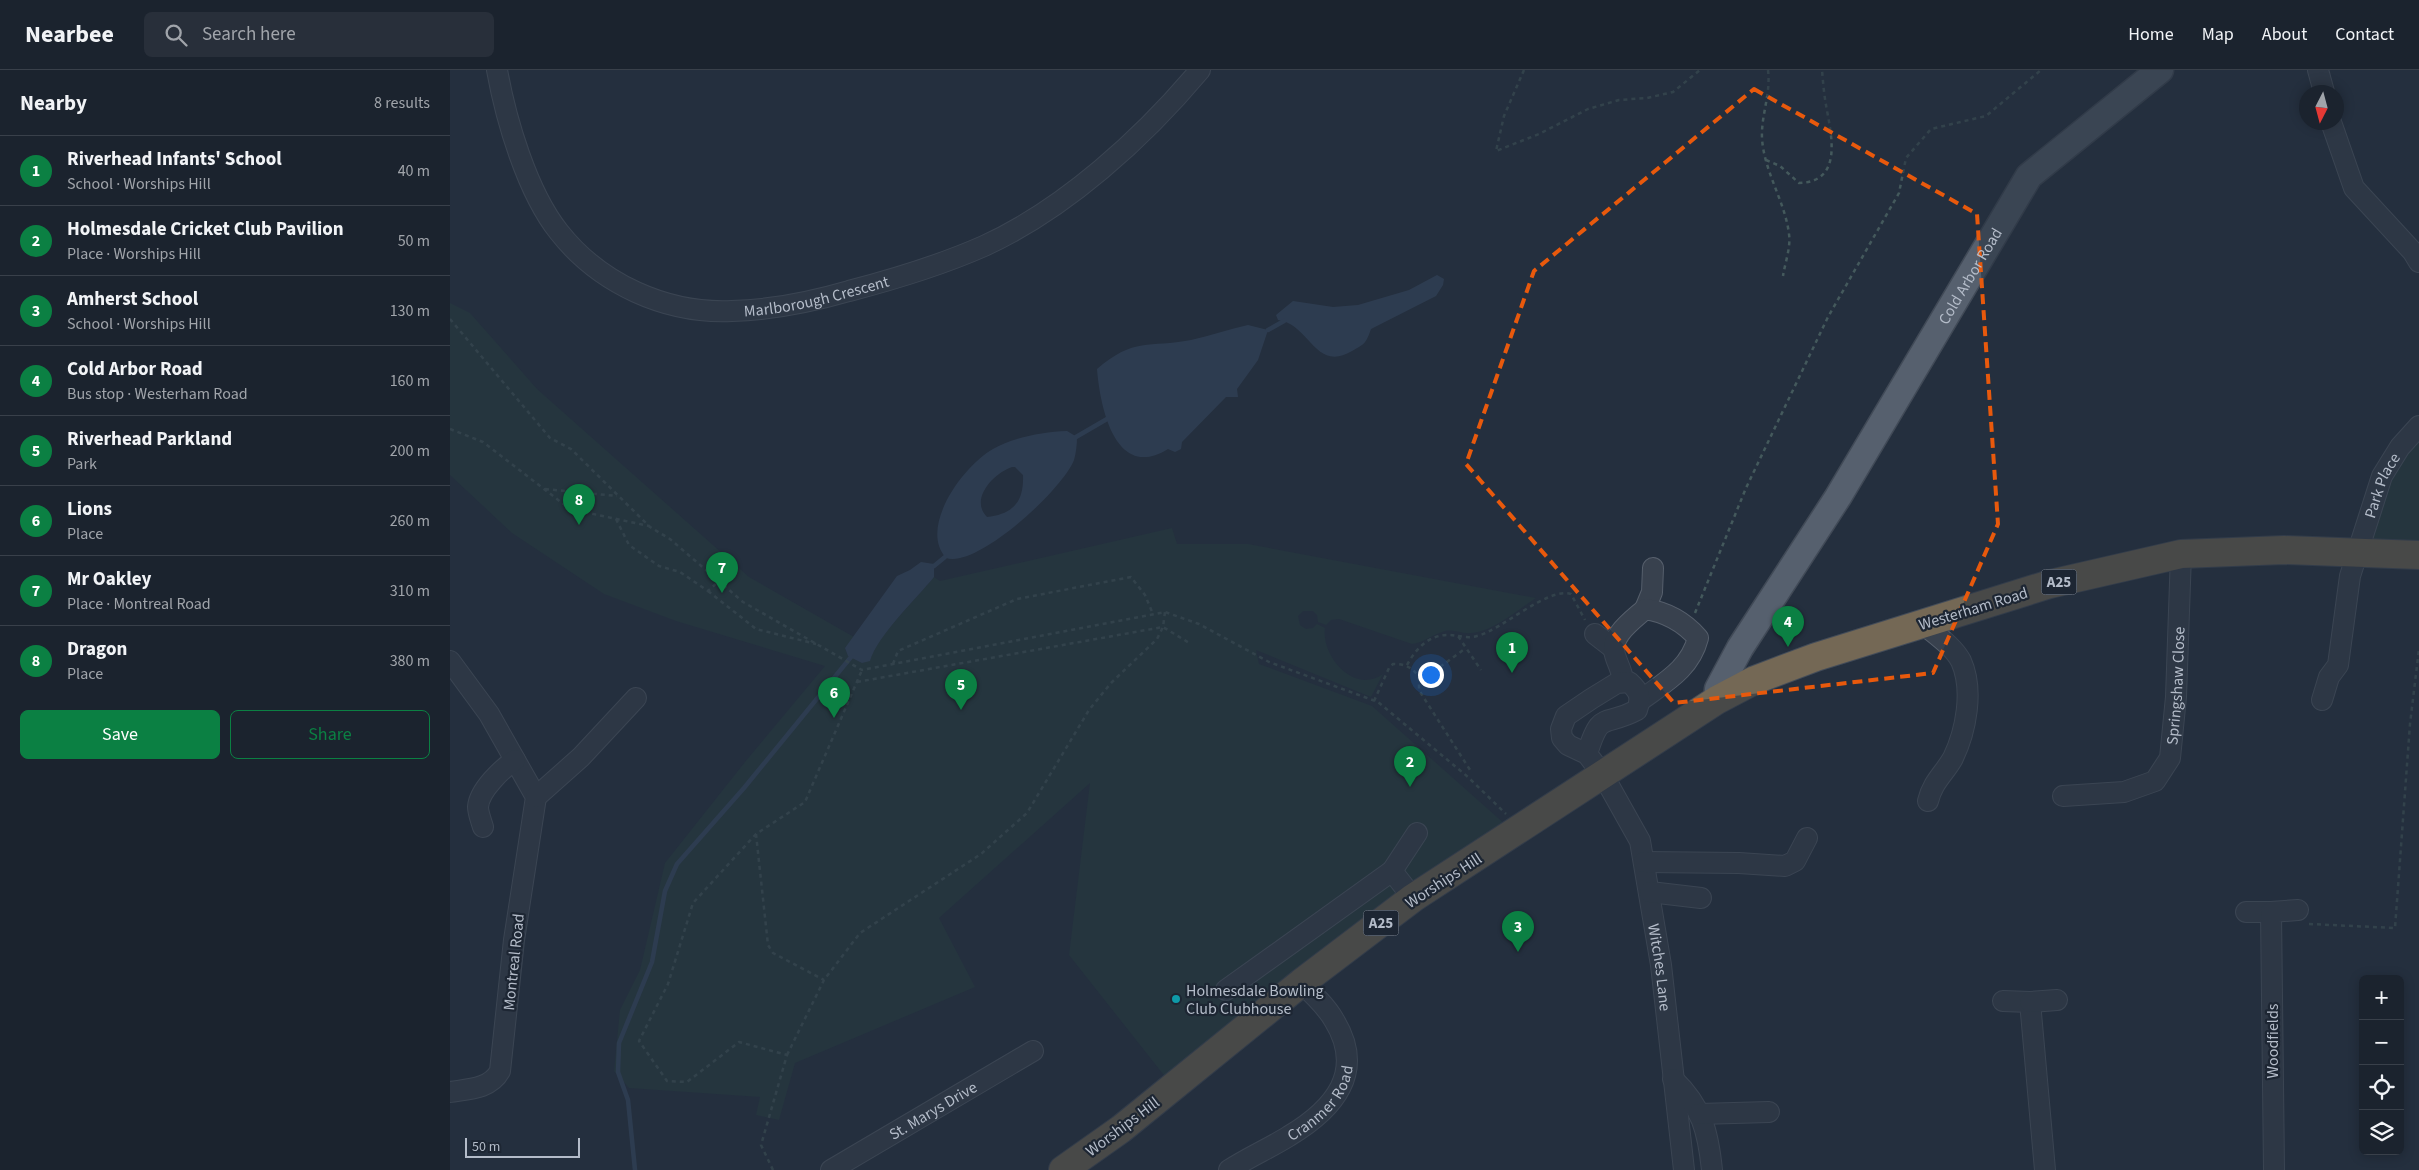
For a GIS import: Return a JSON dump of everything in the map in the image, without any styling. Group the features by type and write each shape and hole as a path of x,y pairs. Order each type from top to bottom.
{"highway":[{"name":"Westerham Road","path":"1717,700 1755,680 1816,657 2050,584 2181,554 2284,550 2419,555"},
{"name":"Worships Hill","path":"1063,1170 1128,1123 1301,983 1413,898 1522,829 1561,800 1595,765 1717,700"}],"main road":[{"name":"Cold Arbor Road","path":"1717,700 1718,689 1740,648 1838,497 2029,176 2160,70"}],"street":[{"name":"Marlborough Crescent","path":"497,70 507,118 522,161 557,231 571,246 589,263 616,282 643,295 675,306 730,312 812,301 850,291 958,256 1002,236 1068,196 1092,176 1150,123 1200,70"},
{"path":"2318,70 2322,85"},
{"path":"2334,130 2354,188 2413,252 2419,262"},
{"name":"Park Place","path":"2322,700 2330,677 2340,658 2350,576 2382,476 2400,447 2419,426"},
{"name":"Springshaw Close","path":"2063,796 2124,792 2155,781 2170,758 2176,697 2181,554"},
{"path":"1623,681 1622,669 1615,658 1613,648 1619,635 1645,608 1652,592 1653,568"},
{"path":"1595,765 1594,732 1602,722 1626,716 1637,710 1641,700 1675,676 1687,662 1695,648 1698,638 1689,628 1657,610 1645,608"},
{"path":"1923,624 1952,649 1960,661 1967,698 1964,728 1958,745 1952,760 1934,783 1928,800"},
{"path":"1596,634 1613,648"},
{"path":"450,661 489,714 536,797 581,757 636,698"},
{"path":"1595,765 1568,745 1562,738 1561,729 1566,716 1590,699 1623,681 1629,682 1638,689 1641,700"},
{"path":"483,827 478,808 479,802 500,770 515,760"},
{"name":"Witches Lane","path":"1595,765 1640,841 1661,965 1684,1170"},
{"name":"Montreal Road","path":"450,1092 480,1087 491,1082 500,1071 514,940 536,797"},
{"path":"1226,990 1392,871 1417,833"},
{"path":"1644,862 1731,862 1785,866 1795,862 1807,838"},
{"path":"1392,871 1413,898"},
{"path":"1650,892 1701,898"},
{"path":"2246,912 2298,910"},
{"name":"Woodfields","path":"2271,912 2274,1170"},
{"name":"Cranmer Road","path":"1229,1170 1255,1153 1290,1136 1324,1111 1342,1088 1348,1063 1344,1042 1334,1020 1301,983"},
{"path":"2003,1001 2057,1000"},
{"path":"2030,1002 2045,1170"},
{"name":"St. Marys Drive","path":"830,1170 1033,1051"},
{"path":"1673,1079 1696,1104 1710,1150 1712,1170"},
{"path":"1699,1114 1768,1112"}],"path":[{"path":"1524,70 1504,116 1496,151 1539,134 1588,109 1618,100 1647,98 1673,92 1700,70"},
{"path":"1768,70 1770,87 1764,113 1762,138 1770,178 1789,235 1783,276"},
{"path":"1766,160 1780,166 1799,183 1810,183 1830,166 1832,155 1830,118 1826,108 1822,70"},
{"path":"1689,628 1746,488 1828,317 1900,193 1906,158 1931,129 1986,116 2041,70"},
{"path":"450,319 550,438 571,449 650,527 670,538 743,602 862,670 1165,612 1199,624 1269,662 1374,701 1445,758 1522,829"},
{"path":"450,429 483,442 570,509 650,527"},
{"path":"545,489 618,496"},
{"path":"616,519 629,544 659,566 680,572 708,591 756,629 820,646"},
{"path":"893,664 898,651 1017,599 1131,577 1146,595 1153,614"},
{"path":"708,591 719,581"},
{"path":"1408,666 1415,650 1424,643 1445,635 1478,636 1548,598 1566,592 1570,594 1596,634"},
{"path":"773,1170 761,1145 768,1118 786,1055 824,980 860,933 981,854 1027,813 1089,710 1111,683 1157,639 1163,627 1165,612"},
{"path":"856,682 1163,627 1192,644"},
{"path":"1458,636 1481,670"},
{"path":"1419,677 1429,675 1466,648"},
{"path":"2298,910 2307,924 2395,928 2410,724 2419,649"},
{"path":"1374,701 1389,668 1393,664 1408,666 1419,677 1419,690 1472,774"},
{"path":"786,1055 740,1042 687,1082 667,1081 639,1041 668,984 694,903 756,834 805,802 862,670"},
{"path":"756,834 768,945 773,953 824,980"}],"highlighted area":[{"path":"1754,89 1977,214 1998,524 1933,673 1674,703 1466,464 1534,271"}],"green space":[{"path":"450,303 470,313 537,389 749,577 854,637 845,648 848,656 862,663 870,660 874,650 898,617 934,577 940,581 1172,528 1177,544 1248,544 1536,598 1505,620 1488,629 1471,633 1445,631 1412,644 1339,619 1331,620 1326,625 1318,622 1317,615 1313,611 1303,611 1298,616 1300,625 1306,629 1313,628 1317,624 1325,628 1328,650 1342,669 1351,676 1361,680 1372,679 1383,674 1371,697 1256,650 1259,664 1372,706 1516,834 1174,1088 1069,955 1090,783 939,918 975,987 795,1063 779,1120 756,1115 760,1097 629,1088 614,1071 620,1010 640,970 665,863 745,762 825,666 676,621 604,594 512,533 450,475"},
{"path":"2419,436 2419,544 2371,542 2390,478"}],"water":[{"path":"1437,275 1444,279 1443,285 1436,296 1371,329 1362,345 1340,356 1329,356 1321,352 1289,323 1278,320 1276,315 1293,301 1333,307 1358,305 1409,290"},
{"path":"1248,325 1268,330 1258,360 1237,389 1238,397 1226,397 1182,442 1181,449 1175,452 1168,449 1150,457 1135,456 1123,448 1114,435 1107,419 1102,402 1097,369 1121,352 1132,348 1191,340"},
{"path":"1067,431 1077,437 1077,443 1074,460 1067,473 1054,489 1018,524 997,539 978,551 960,558 946,558 939,545 937,530 941,514 948,498 969,468 993,449 1010,441 1039,434","holes":["1015,467 1023,475 1022,492 1016,505 1004,513 987,517 982,510 981,502 986,487 1005,470"]},
{"path":"921,562 934,564 934,577 889,629 874,651 870,661 862,663 848,656 845,648 897,576"}],"waterway":[{"path":"1268,330 1284,321"},
{"path":"1076,437 1107,419"},
{"path":"934,566 945,557"},
{"path":"635,1170 628,1100 618,1072 619,1043 652,962 665,891 677,864 744,788 851,657"}],"place":[{"name":"Dragon","path":"579,525"},
{"name":"Mr Oakley","path":"722,593"},
{"name":"Cold Arbor Road","path":"1788,647"},
{"name":"Riverhead Infants' School","path":"1512,673"},
{"name":"Riverhead Parkland","path":"961,710"},
{"name":"Lions","path":"834,718"},
{"name":"Holmesdale Cricket Club Pavilion","path":"1410,787"},
{"name":"Amherst School","path":"1518,952"},
{"name":"Holmesdale Bowling Club Clubhouse","path":"1176,999"}]}
